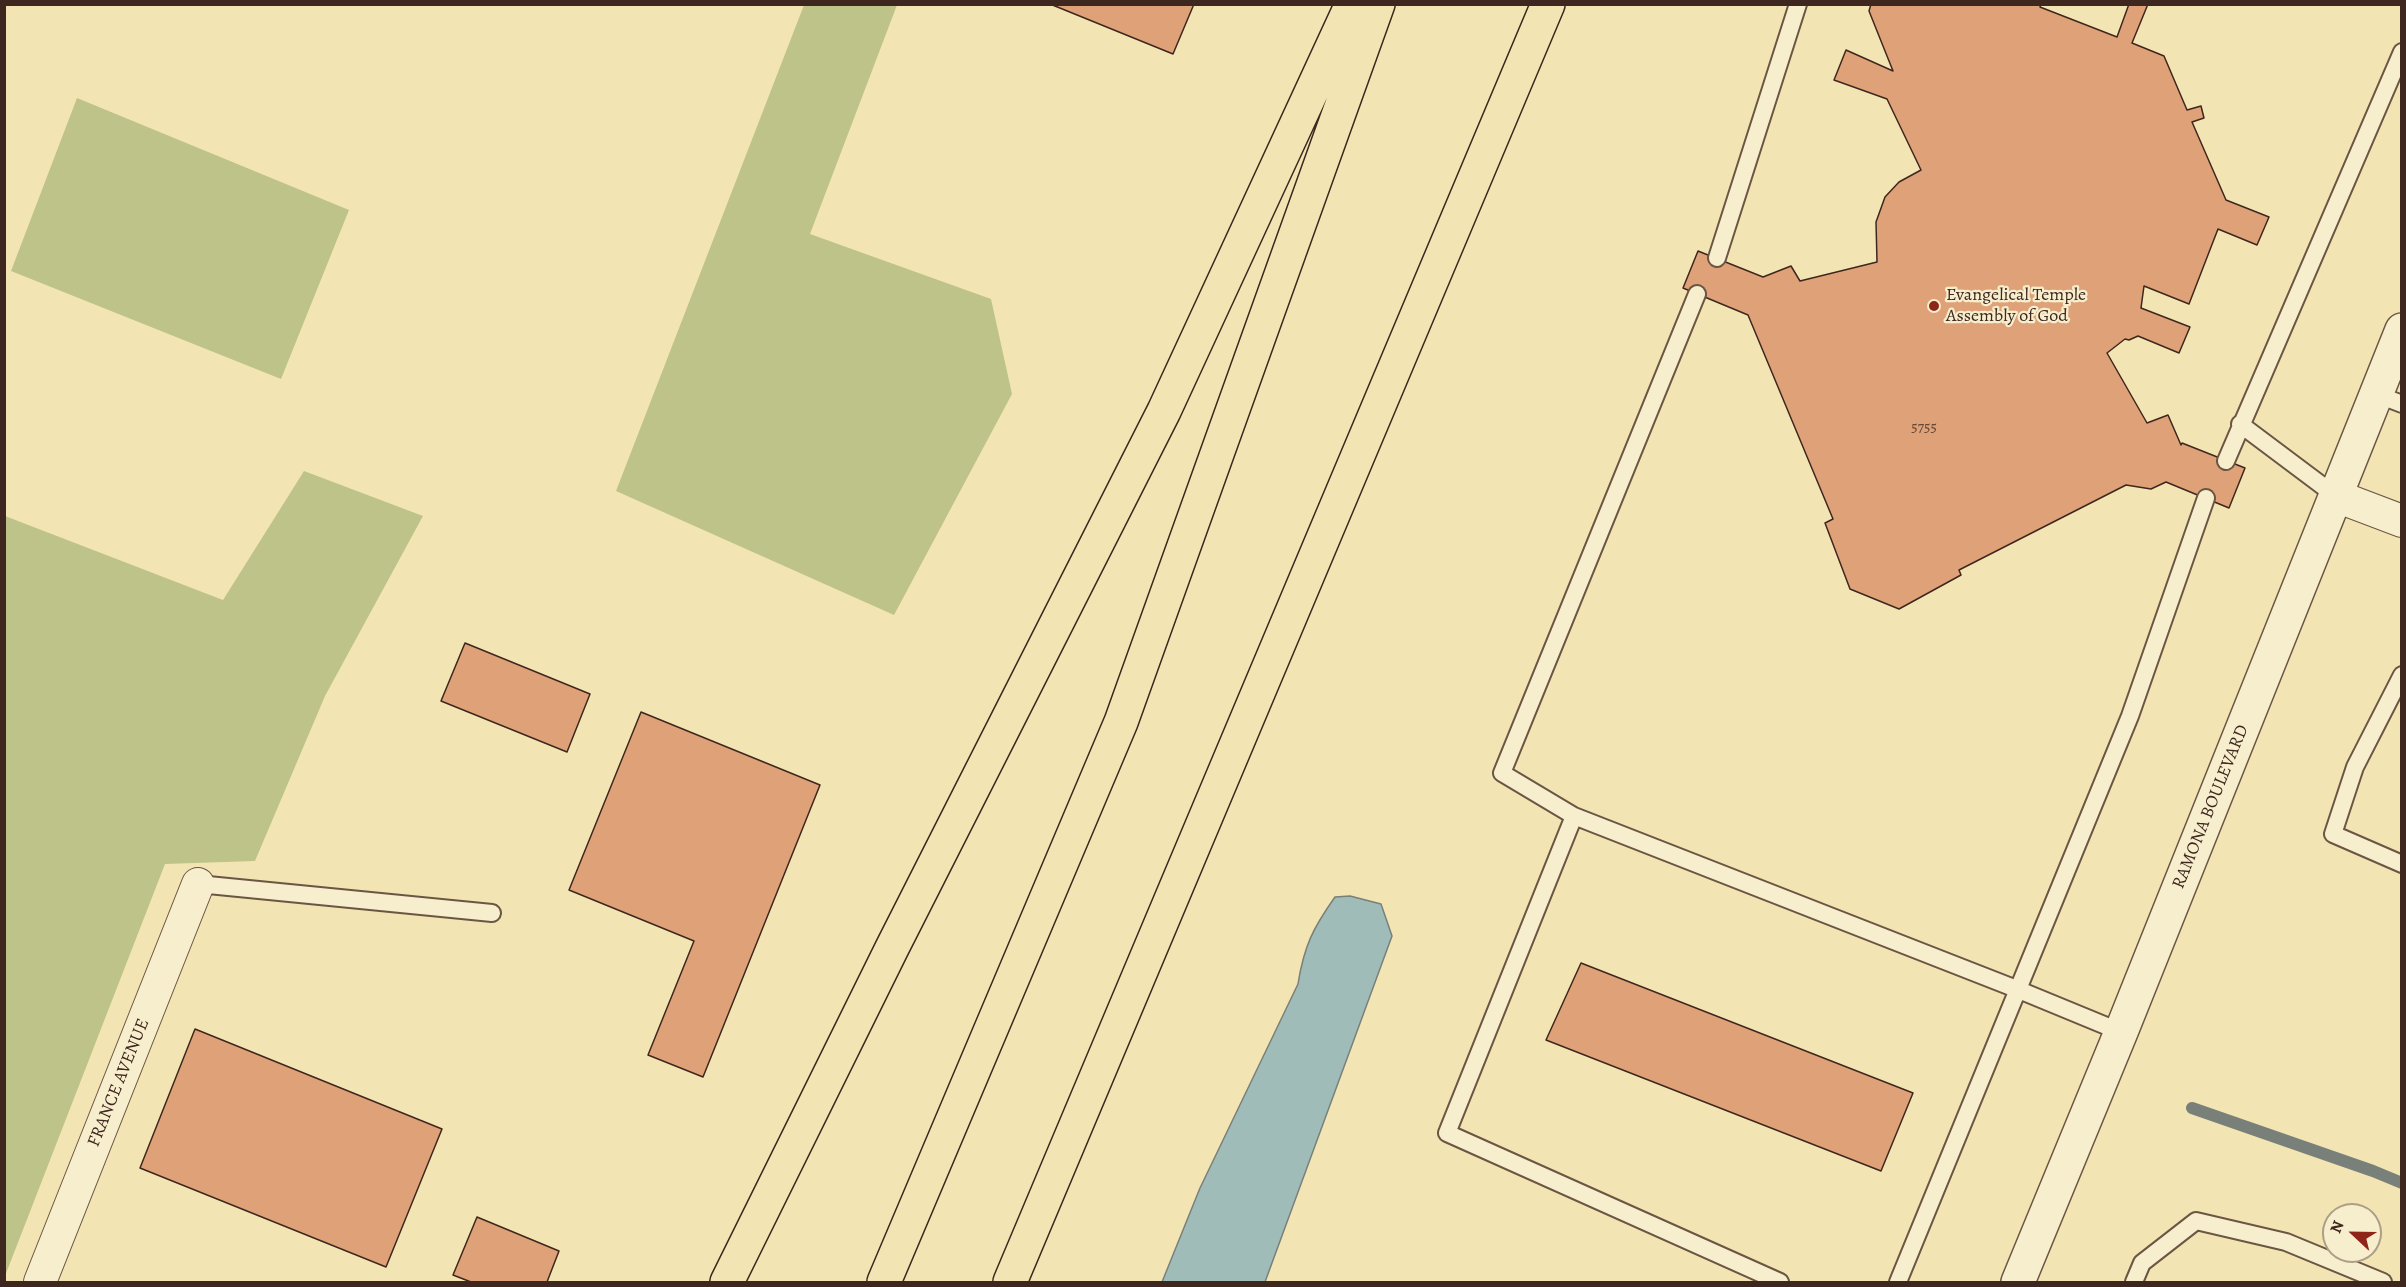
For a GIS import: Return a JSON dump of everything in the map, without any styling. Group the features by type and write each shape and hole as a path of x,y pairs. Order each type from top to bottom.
{"highway":[{"path":"727,1282 1164,411 1352,4"},
{"path":"884,1282 1121,722 1378,4"},
{"path":"1010,1282 1548,4"}],"street":[{"name":"RAMONA BOULEVARD","path":"2018,1282 2336,496 2389,399 2402,330"},
{"path":"2336,496 2402,521"},
{"name":"FRANCE AVENUE","path":"40,1282 198,884"}],"lane":[{"path":"1717,258 1798,4"},
{"path":"2226,461 2402,52"},
{"path":"1697,294 1502,773 1574,816 2121,1032"},
{"path":"2240,424 2336,496"},
{"path":"1898,1282 2130,716 2206,498"},
{"path":"2402,675 2355,767 2333,834 2402,864"},
{"path":"1574,816 1447,1133 1780,1282"},
{"path":"198,884 492,913"},
{"path":"2134,1282 2142,1263 2196,1221 2286,1242 2383,1282"}],"green space":[{"path":"804,5 897,5 810,234 991,299 1012,394 894,615 616,491"},
{"path":"77,98 349,210 281,379 11,271"},
{"path":"304,471 423,516 325,696 255,861 165,864 5,1276 5,516 223,600"}],"water":[{"path":"1350,896 1381,904 1392,936 1265,1282 1162,1282 1200,1188 1298,984 1303,959 1315,928 1335,897"}],"building":[{"path":"1050,4 1194,4 1173,54"},
{"name":"Evangelical Temple Assembly of God","path":"1871,4 2041,4 2040,7 2117,37 2129,4 2148,4 2132,43 2164,56 2187,110 2201,106 2204,118 2192,122 2226,200 2269,217 2257,245 2218,229 2189,304 2144,286 2141,308 2190,327 2179,353 2138,336 2129,340 2125,339 2107,353 2147,423 2168,415 2181,445 2182,443 2245,468 2229,508 2166,482 2151,489 2126,485 1959,570 1961,575 1899,609 1850,589 1825,523 1833,519 1748,315 1683,288 1698,251 1763,277 1791,266 1800,281 1877,262 1876,222 1885,197 1899,182 1921,170 1887,99 1834,80 1846,50 1893,71 1869,11"},
{"path":"465,643 590,694 567,752 441,701"},
{"path":"641,712 820,785 703,1077 648,1055 694,941 569,890"},
{"path":"1581,963 1913,1093 1881,1171 1546,1040"},
{"path":"195,1029 442,1129 386,1267 140,1168"},
{"path":"477,1217 559,1251 547,1282 471,1282 453,1275"}],"waterway":[{"path":"2192,1108 2402,1183"}],"place":[{"name":"Evangelical Temple Assembly of God","path":"1934,306"}]}
